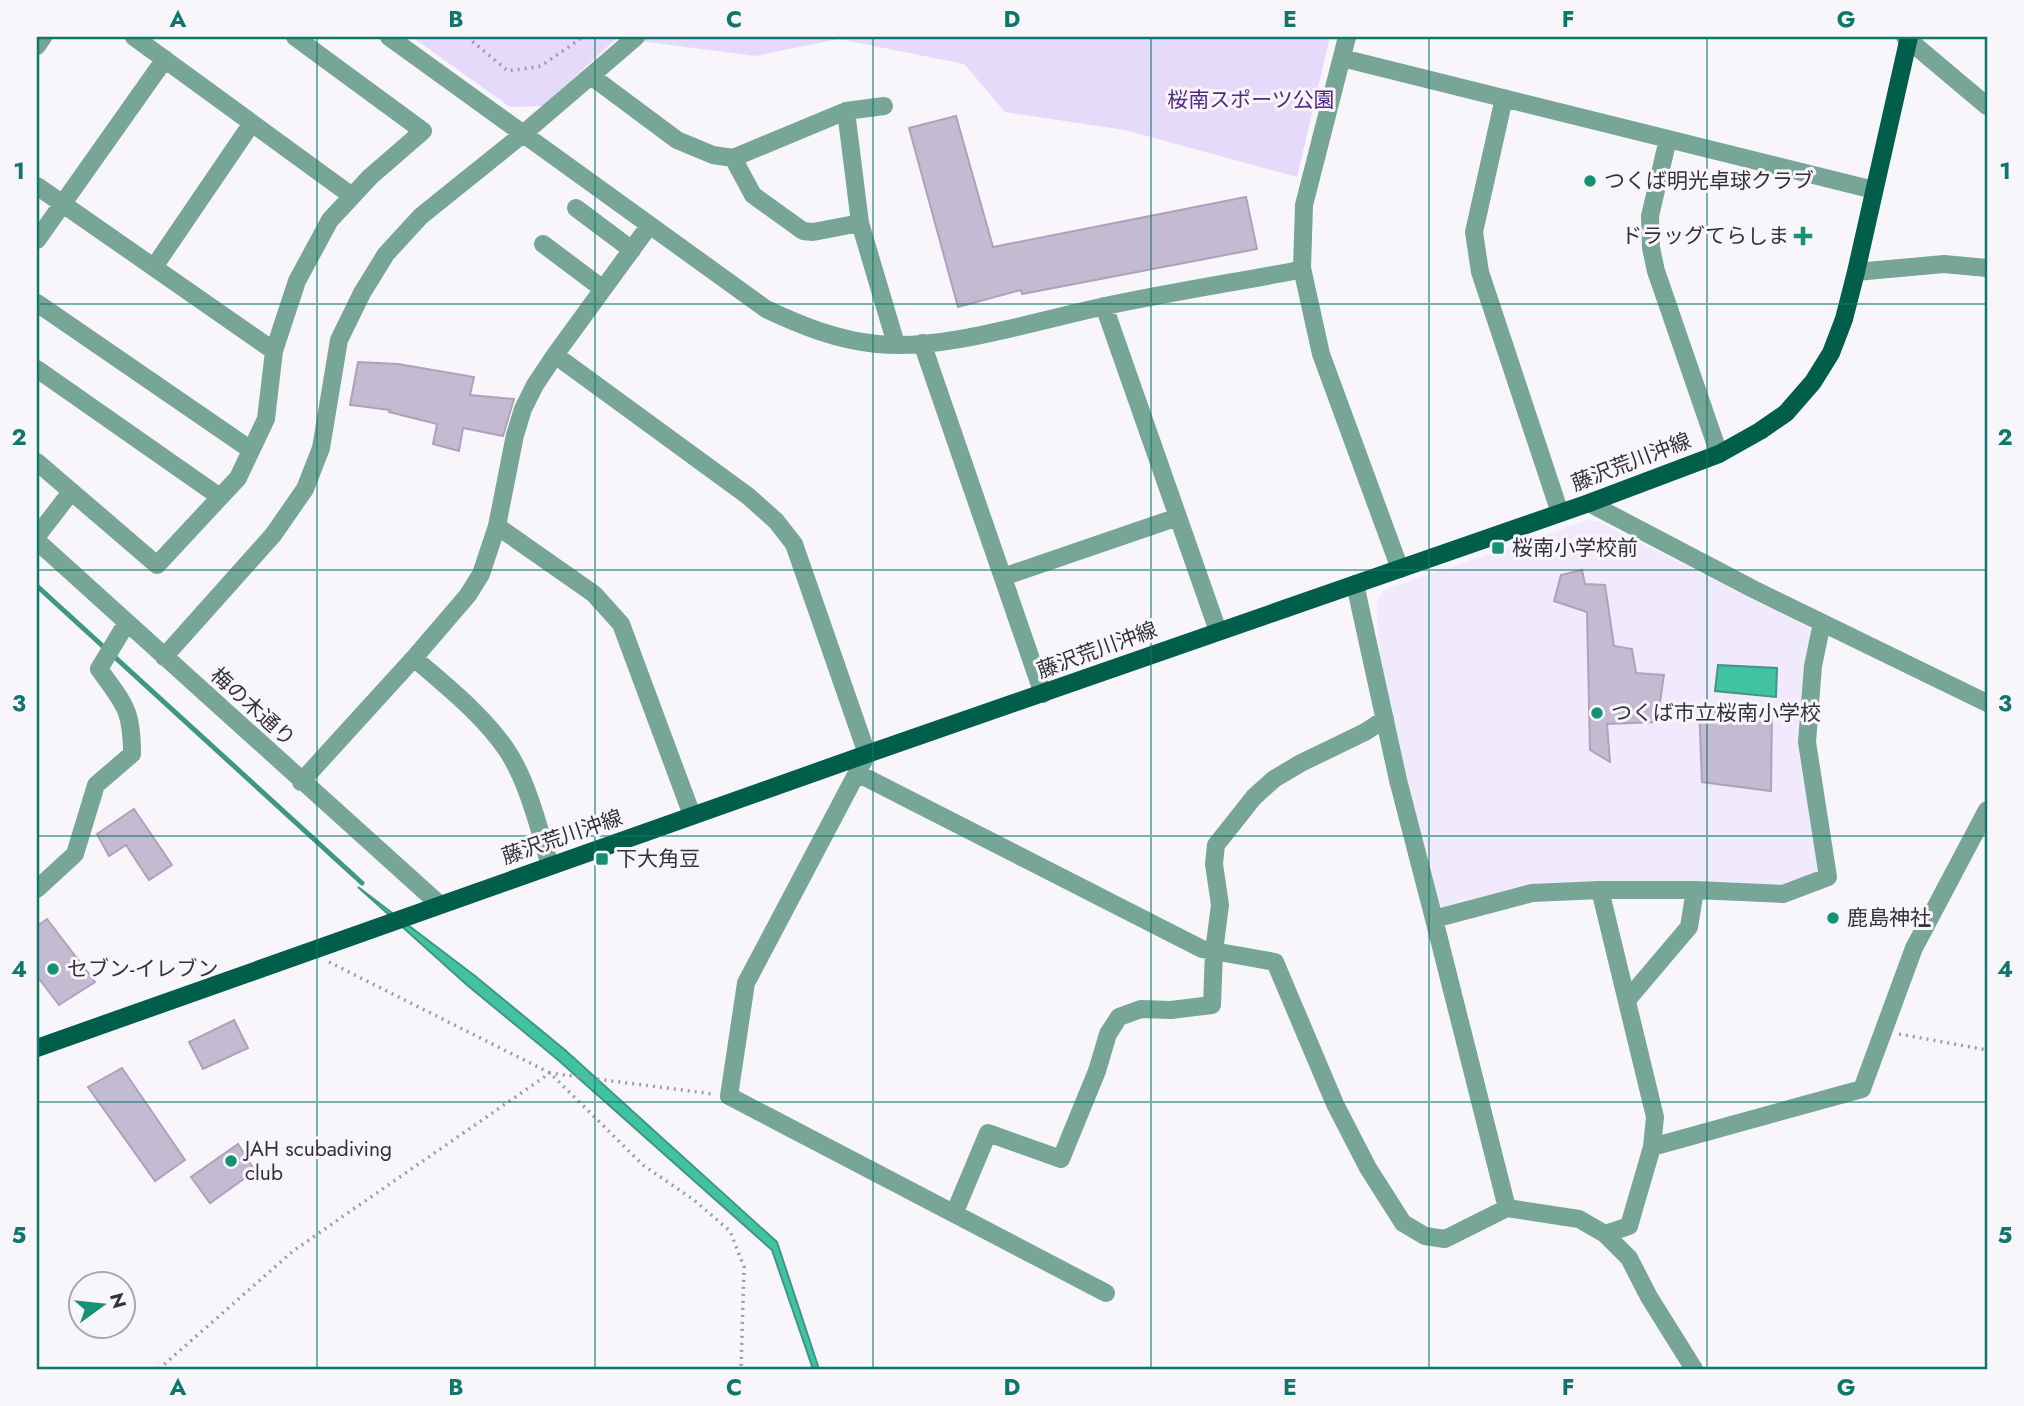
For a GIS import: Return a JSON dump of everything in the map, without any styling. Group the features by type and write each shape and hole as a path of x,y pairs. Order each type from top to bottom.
{"main road":[{"name":"藤沢荒川沖線","path":"37,1048 439,904 1589,503 1719,454 1760,432 1786,413 1813,382 1831,353 1856,272 1907,37"}],"street":[{"path":"37,46 43,37"},
{"path":"134,37 352,196"},
{"path":"37,462 157,565 238,478 266,419 274,351 297,281 330,220 352,196 423,131 295,37"},
{"path":"389,37 766,309 791,321 841,338 896,344 974,336 1104,306 1302,268"},
{"path":"164,657 273,535 305,489 321,448 339,340 362,293 386,254 421,216 523,134 636,37"},
{"path":"1347,37 1304,205 1302,268 1321,354 1400,569"},
{"path":"1907,37 1987,106"},
{"path":"1342,58 1874,190"},
{"path":"37,240 165,59"},
{"path":"591,76 677,139 713,155 733,158 846,111 884,106"},
{"path":"1504,98 1474,232 1480,272 1560,513"},
{"path":"846,111 860,223 896,344"},
{"path":"154,267 253,123"},
{"path":"1668,139 1650,216 1651,248 1656,271 1719,454"},
{"path":"733,158 753,195 803,231 813,232 860,223"},
{"path":"37,186 274,351"},
{"path":"576,208 632,250"},
{"path":"301,782 468,595 481,574 497,526 515,435 523,409 555,355 649,226"},
{"path":"543,244 603,289"},
{"path":"1856,272 1944,264 1987,268"},
{"path":"37,303 251,450"},
{"path":"1104,306 1218,631"},
{"path":"922,343 1043,694"},
{"path":"555,355 748,496 776,521 794,544 867,754 746,983 729,1096 1106,1293"},
{"path":"37,369 220,497"},
{"path":"37,539 71,492"},
{"path":"1589,503 1987,704"},
{"path":"1003,577 1178,517"},
{"path":"497,526 594,594 621,624 692,816"},
{"name":"梅の木通り","path":"37,539 126,624 439,904"},
{"path":"1355,584 1385,719 1507,1208"},
{"path":"1434,919 1532,893 1695,890 1783,894 1828,877 1807,742 1813,666 1822,623"},
{"path":"37,889 75,854 96,785 132,754 132,730 127,707 99,669 126,624"},
{"path":"414,658 488,726 508,752 518,770 550,866"},
{"path":"954,1214 988,1133 1061,1159 1097,1071 1108,1034 1119,1017 1141,1009 1171,1010 1212,1004 1214,951 1220,905 1214,864 1216,845 1254,797 1274,779 1385,719"},
{"path":"857,773 1202,949 1275,962 1335,1104 1368,1168 1403,1223 1426,1236 1445,1239 1507,1208 1579,1219 1605,1234 1629,1258 1649,1297 1694,1369"},
{"path":"1652,1147 1863,1089 1914,948 1987,810"},
{"path":"1600,890 1655,1117 1652,1147 1629,1226 1605,1234"},
{"path":"1628,999 1689,927 1695,890"}],"path":[{"path":"467,37 508,71 541,66 583,37"},
{"path":"316,948 324,959 550,1073 643,1165 694,1200 730,1231 744,1267 741,1369"},
{"path":"1884,1031 1987,1050"},
{"path":"159,1369 293,1251 550,1073 729,1096"}],"shaded area":[{"name":"つくば市立桜南小学校","path":"1588,520 1600,522 1811,629 1813,642 1806,681 1821,869 1817,877 1781,889 1709,885 1439,909 1381,670 1376,604 1384,590"},
{"path":"1718,665 1777,668 1776,697 1715,691"},
{"path":"358,887 475,976 565,1050 777,1242 819,1369 813,1369 772,1250"}],"green space":[{"name":"桜南スポーツ公園","path":"412,37 1330,37 1297,177 1125,130 1005,112 964,64 839,39 755,56 617,38 543,106 510,107"}],"building":[{"path":"956,116 993,247 1246,197 1257,249 1022,294 1021,290 958,307 909,128"},
{"path":"358,362 398,364 474,377 470,395 514,399 503,436 463,428 459,451 433,444 437,424 389,412 390,410 350,405"},
{"path":"1582,570 1585,584 1605,585 1614,646 1632,649 1636,673 1664,675 1657,722 1607,724 1610,762 1590,750 1587,612 1554,601 1561,575"},
{"path":"1699,706 1772,710 1771,791 1702,782"},
{"path":"134,809 172,865 149,880 126,845 109,856 97,834"},
{"path":"47,919 95,982 59,1005 37,976 37,926"},
{"path":"234,1020 248,1048 203,1069 189,1042"},
{"path":"122,1068 185,1160 155,1181 88,1087"},
{"path":"238,1144 255,1171 210,1203 191,1177"}],"waterway":[{"path":"37,586 362,883"}],"place":[{"name":"つくば明光卓球クラブ","path":"1590,181"},
{"name":"ドラッグてらしま","path":"1803,236"},
{"name":"桜南小学校前","path":"1498,548"},
{"name":"つくば市立桜南小学校","path":"1597,713"},
{"name":"下大角豆","path":"602,859"},
{"name":"鹿島神社","path":"1833,918"},
{"name":"セブン-イレブン","path":"53,969"},
{"name":"JAH scubadiving club","path":"231,1161"}]}
